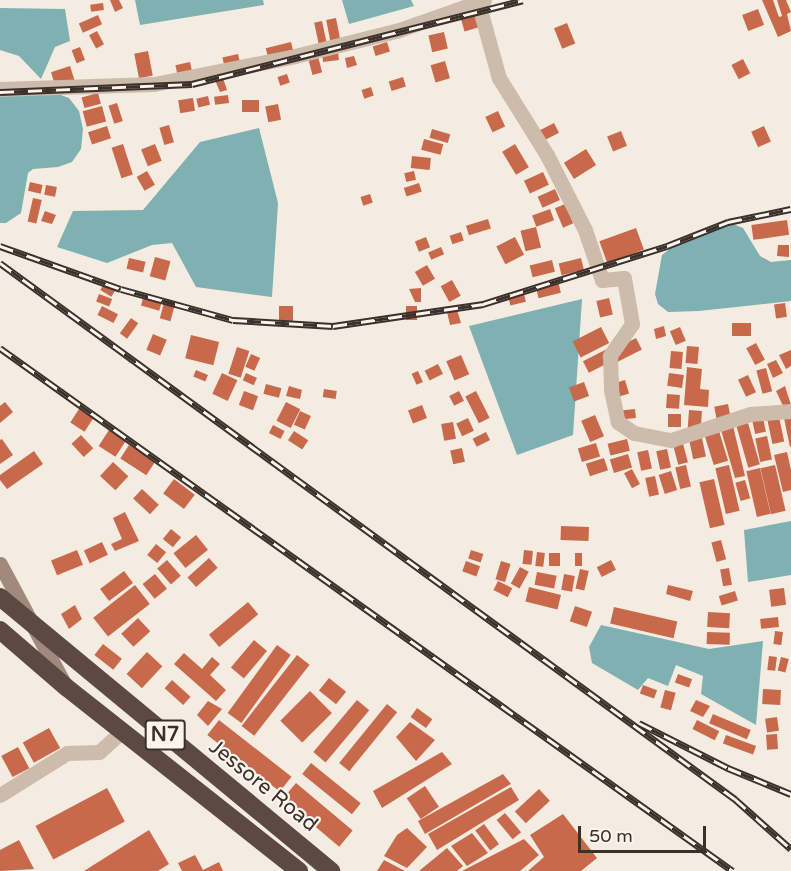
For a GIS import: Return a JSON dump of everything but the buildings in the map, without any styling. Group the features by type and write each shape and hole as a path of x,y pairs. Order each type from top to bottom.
{"highway":[{"name":"Jessore Road","path":"0,597 331,871"},
{"name":"Jessore Road","path":"0,630 66,687 299,871"}],"main road":[{"path":"0,564 37,629 66,687"}],"street":[{"path":"0,89 154,84 295,56 399,30 481,1 499,78 548,155 585,230 602,280 624,278 632,324 610,356 611,390 618,422 634,433 671,440 750,414 791,411"},
{"path":"0,795 67,753 99,752 122,731"}],"water":[{"path":"135,0 263,0 264,5 140,25"},
{"path":"342,0 411,0 414,6 349,24"},
{"path":"0,8 65,9 70,41 55,47 41,79 19,56 0,50"},
{"path":"58,94 69,98 79,111 83,129 81,149 72,162 58,167 33,169 28,173 21,213 6,223 0,223 0,96"},
{"path":"259,128 278,203 272,297 196,287 172,243 152,245 107,263 57,247 73,211 143,210 200,142"},
{"path":"733,224 743,228 760,256 771,262 791,260 791,301 668,312 658,304 655,294 662,255 672,247 721,226"},
{"path":"582,299 573,435 517,455 469,326"},
{"path":"791,521 791,575 748,582 744,530"},
{"path":"601,625 709,649 763,641 756,725 701,694 703,676 676,665 668,686 648,678 638,690 592,663 589,647"}],"railway":[{"path":"0,92 192,84 523,0"},
{"path":"0,246 121,289 233,320 333,326 483,304 667,246 728,222 791,209"},
{"path":"0,263 735,799 791,849"},
{"path":"0,348 733,871"},
{"path":"639,723 728,768 791,794"}]}
